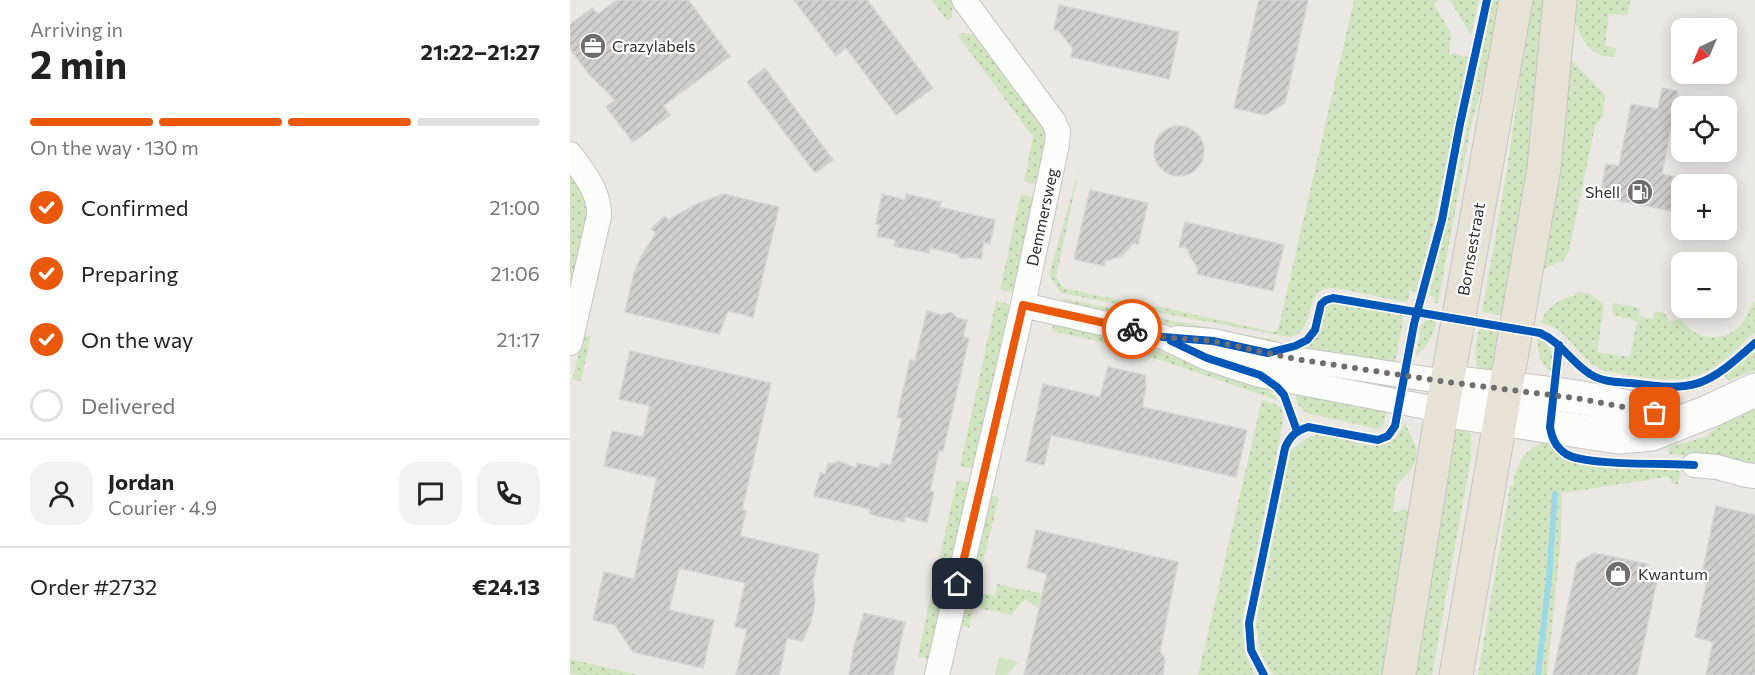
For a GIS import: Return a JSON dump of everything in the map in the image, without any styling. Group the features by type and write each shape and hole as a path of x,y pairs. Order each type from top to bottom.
{"main road":[{"name":"Bornsestraat","path":"1399,675 1445,396 1516,0"},
{"path":"1456,675 1544,168 1560,0"}],"street":[{"name":"Demmersweg","path":"937,675 1023,305 1058,132 1054,122 976,4"},
{"path":"570,154 590,181 600,204 570,343"},
{"path":"1023,305 1163,337 1208,358 1260,375 1502,404 1627,407 1681,422 1755,390"},
{"path":"1694,465 1717,467 1755,476"}],"green space":[{"path":"932,0 950,0 953,4 952,17 947,21"},
{"path":"1354,0 1438,0 1434,4 1451,33 1449,55 1468,57 1435,218 1416,292 1410,290 1408,301 1405,302 1336,288 1325,289 1317,294 1313,301 1305,326 1299,333 1290,337 1150,311 1151,305 1273,332 1278,330"},
{"path":"1450,0 1479,0 1471,35"},
{"path":"1493,0 1507,0 1471,126 1438,303 1434,303 1434,297 1429,295 1455,185"},
{"path":"1529,0 1545,0 1540,117 1505,316 1482,312 1515,117"},
{"path":"1569,0 1630,0 1628,15 1609,14 1605,46 1616,48 1615,57 1601,55 1588,46 1575,23"},
{"path":"962,33 975,34 1041,123 1047,143 1039,181 1035,184 1024,181 1033,137 958,36"},
{"path":"1568,56 1605,95 1603,116 1595,126 1569,251 1563,261 1539,271"},
{"path":"1080,166 1056,277 1063,288 1134,303 1133,307 1061,293 1049,275"},
{"path":"570,172 583,192 587,209 579,259 570,292"},
{"path":"1021,194 1035,201 1014,290 1011,292 1000,289"},
{"path":"1574,293 1590,294 1604,305 1597,352 1630,357 1637,321 1614,315 1613,303 1640,308 1639,316 1653,319 1655,311 1664,313 1670,322 1680,318 1692,331 1700,335 1717,337 1734,331 1741,325 1755,301 1755,332 1721,362 1703,373 1690,377 1648,378 1606,371 1588,361 1559,331 1540,323 1546,312 1564,299 1575,295"},
{"path":"1060,298 1131,312 1131,315 1069,304"},
{"path":"996,301 1008,304 1010,307 974,466 971,468 960,466"},
{"path":"1331,301 1404,315 1395,364 1295,350 1315,336 1322,312"},
{"path":"1153,317 1279,341 1269,343 1153,321"},
{"path":"1427,319 1436,321 1434,331 1427,345 1416,356 1421,325"},
{"path":"1053,325 1116,336 1268,389 1279,401 1119,346 1052,331"},
{"path":"1479,329 1502,333 1494,365 1490,370 1477,372 1475,351"},
{"path":"591,336 581,381 572,380 583,337"},
{"path":"1537,339 1550,348 1551,374 1540,359"},
{"path":"1755,348 1755,370 1728,381 1724,375"},
{"path":"1295,394 1387,411 1384,424 1378,429 1307,413 1299,406"},
{"path":"1262,400 1282,407 1283,423 1242,621 1245,653 1255,675 1198,675"},
{"path":"1755,409 1755,463 1669,454 1669,447 1705,437 1727,419"},
{"path":"1405,423 1417,449 1411,470 1396,486 1393,513 1404,509 1410,510 1387,675 1273,675 1260,652 1256,624 1291,450 1316,435 1334,436 1373,446 1382,445 1395,438"},
{"path":"1460,428 1467,429 1471,435 1471,458 1432,675 1411,675 1455,434"},
{"path":"1547,441 1563,458 1581,465 1681,471 1678,484 1673,484 1668,477 1562,493 1561,539 1547,675 1478,675 1510,486 1513,486 1522,458 1533,448"},
{"path":"957,480 968,482 969,485 951,569 937,568"},
{"path":"992,496 999,497 982,566 976,565 975,563"},
{"path":"980,580 969,628 961,625 971,581"},
{"path":"997,584 1057,597 1056,606 1039,603 1037,608 1025,599 1011,615 980,608 984,593 995,596"},
{"path":"932,588 944,590 945,593 929,659 918,657"},
{"path":"999,657 1018,662 1007,675 995,675"},
{"path":"570,659 639,675 578,675 570,673"}],"building":[{"path":"617,0 688,0 730,56 663,106 670,115 633,142 606,107 615,100 588,73 570,49 570,25 592,8 598,14"},
{"path":"794,0 867,0 933,88 896,115 846,48 836,56"},
{"path":"1259,0 1308,0 1285,103 1265,115 1234,108"},
{"path":"1059,5 1179,32 1169,79 1071,57 1073,49 1059,31 1054,30"},
{"path":"765,68 833,160 815,173 747,82"},
{"path":"1662,88 1678,91 1677,96 1671,96 1671,127 1662,174 1671,176 1671,211 1600,197 1606,164 1619,166 1631,104 1658,109"},
{"path":"1179,126 1197,133 1204,151 1197,169 1179,176 1161,169 1154,151 1161,133"},
{"path":"1090,190 1148,203 1138,244 1133,243 1122,256 1105,261 1104,266 1074,259"},
{"path":"723,194 779,207 753,317 728,311 719,334 625,312 634,273 656,233 651,229 665,216 669,220 694,205"},
{"path":"882,194 905,200 906,194 941,202 939,207 995,220 990,244 984,242 981,259 971,257 962,259 957,254 930,248 929,253 894,246 896,240 877,236 880,225 876,224"},
{"path":"1185,222 1284,245 1273,291 1197,274 1198,268 1187,248 1179,247"},
{"path":"927,311 942,315 951,312 957,318 967,320 963,337 969,338 943,451 939,450 930,491 934,492 927,522 905,517 904,522 869,514 870,509 814,496 820,473 825,474 828,463 834,464 839,461 856,468 857,463 879,468 881,463 891,465 902,418 897,417 910,360 915,361"},
{"path":"630,351 771,383 742,510 746,511 740,536 819,554 813,581 815,602 811,622 802,641 787,638 779,675 736,675 747,629 735,627 745,583 679,568 669,610 714,620 703,668 633,652 615,625 593,620 604,572 634,579 657,478 604,466 612,431 643,437 650,406 619,399"},
{"path":"1108,367 1145,375 1146,387 1142,407 1247,430 1236,477 1051,435 1044,465 1026,461 1043,384 1100,397"},
{"path":"1716,506 1755,515 1755,675 1706,675 1713,642 1695,637 1708,576 1702,575"},
{"path":"1036,530 1178,562 1160,651 1165,660 1163,675 1024,675 1047,574 1027,568"},
{"path":"1594,553 1647,564 1657,580 1637,675 1553,675 1577,563"},
{"path":"864,613 905,622 893,675 849,675"}],"waterway":[{"path":"1538,675 1549,578 1555,494"}],"cycle path":[{"path":"1264,675 1251,650 1249,623 1285,448 1294,434 1308,427 1378,440 1388,436 1395,426 1414,324 1442,220 1487,0"},
{"path":"1163,337 1213,341 1268,353 1295,346 1307,340 1315,330 1321,304 1333,298 1540,333 1554,342 1590,374 1600,379 1671,387 1699,383 1711,377 1755,343"},
{"path":"1171,341 1207,358 1260,375 1277,387 1284,395 1297,431"},
{"path":"1559,345 1550,427 1560,449 1576,458 1590,460 1694,465"}],"way so far":[{"path":"1132,329 1163,337 1213,341 1295,359 1447,382 1575,398 1655,413"}],"place":[{"name":"Crazylabels","path":"593,46"},
{"name":"Shell","path":"1640,192"},
{"name":"Kwantum","path":"1618,574"}],"route":[{"path":"958,584 1023,305 1132,329"}]}
